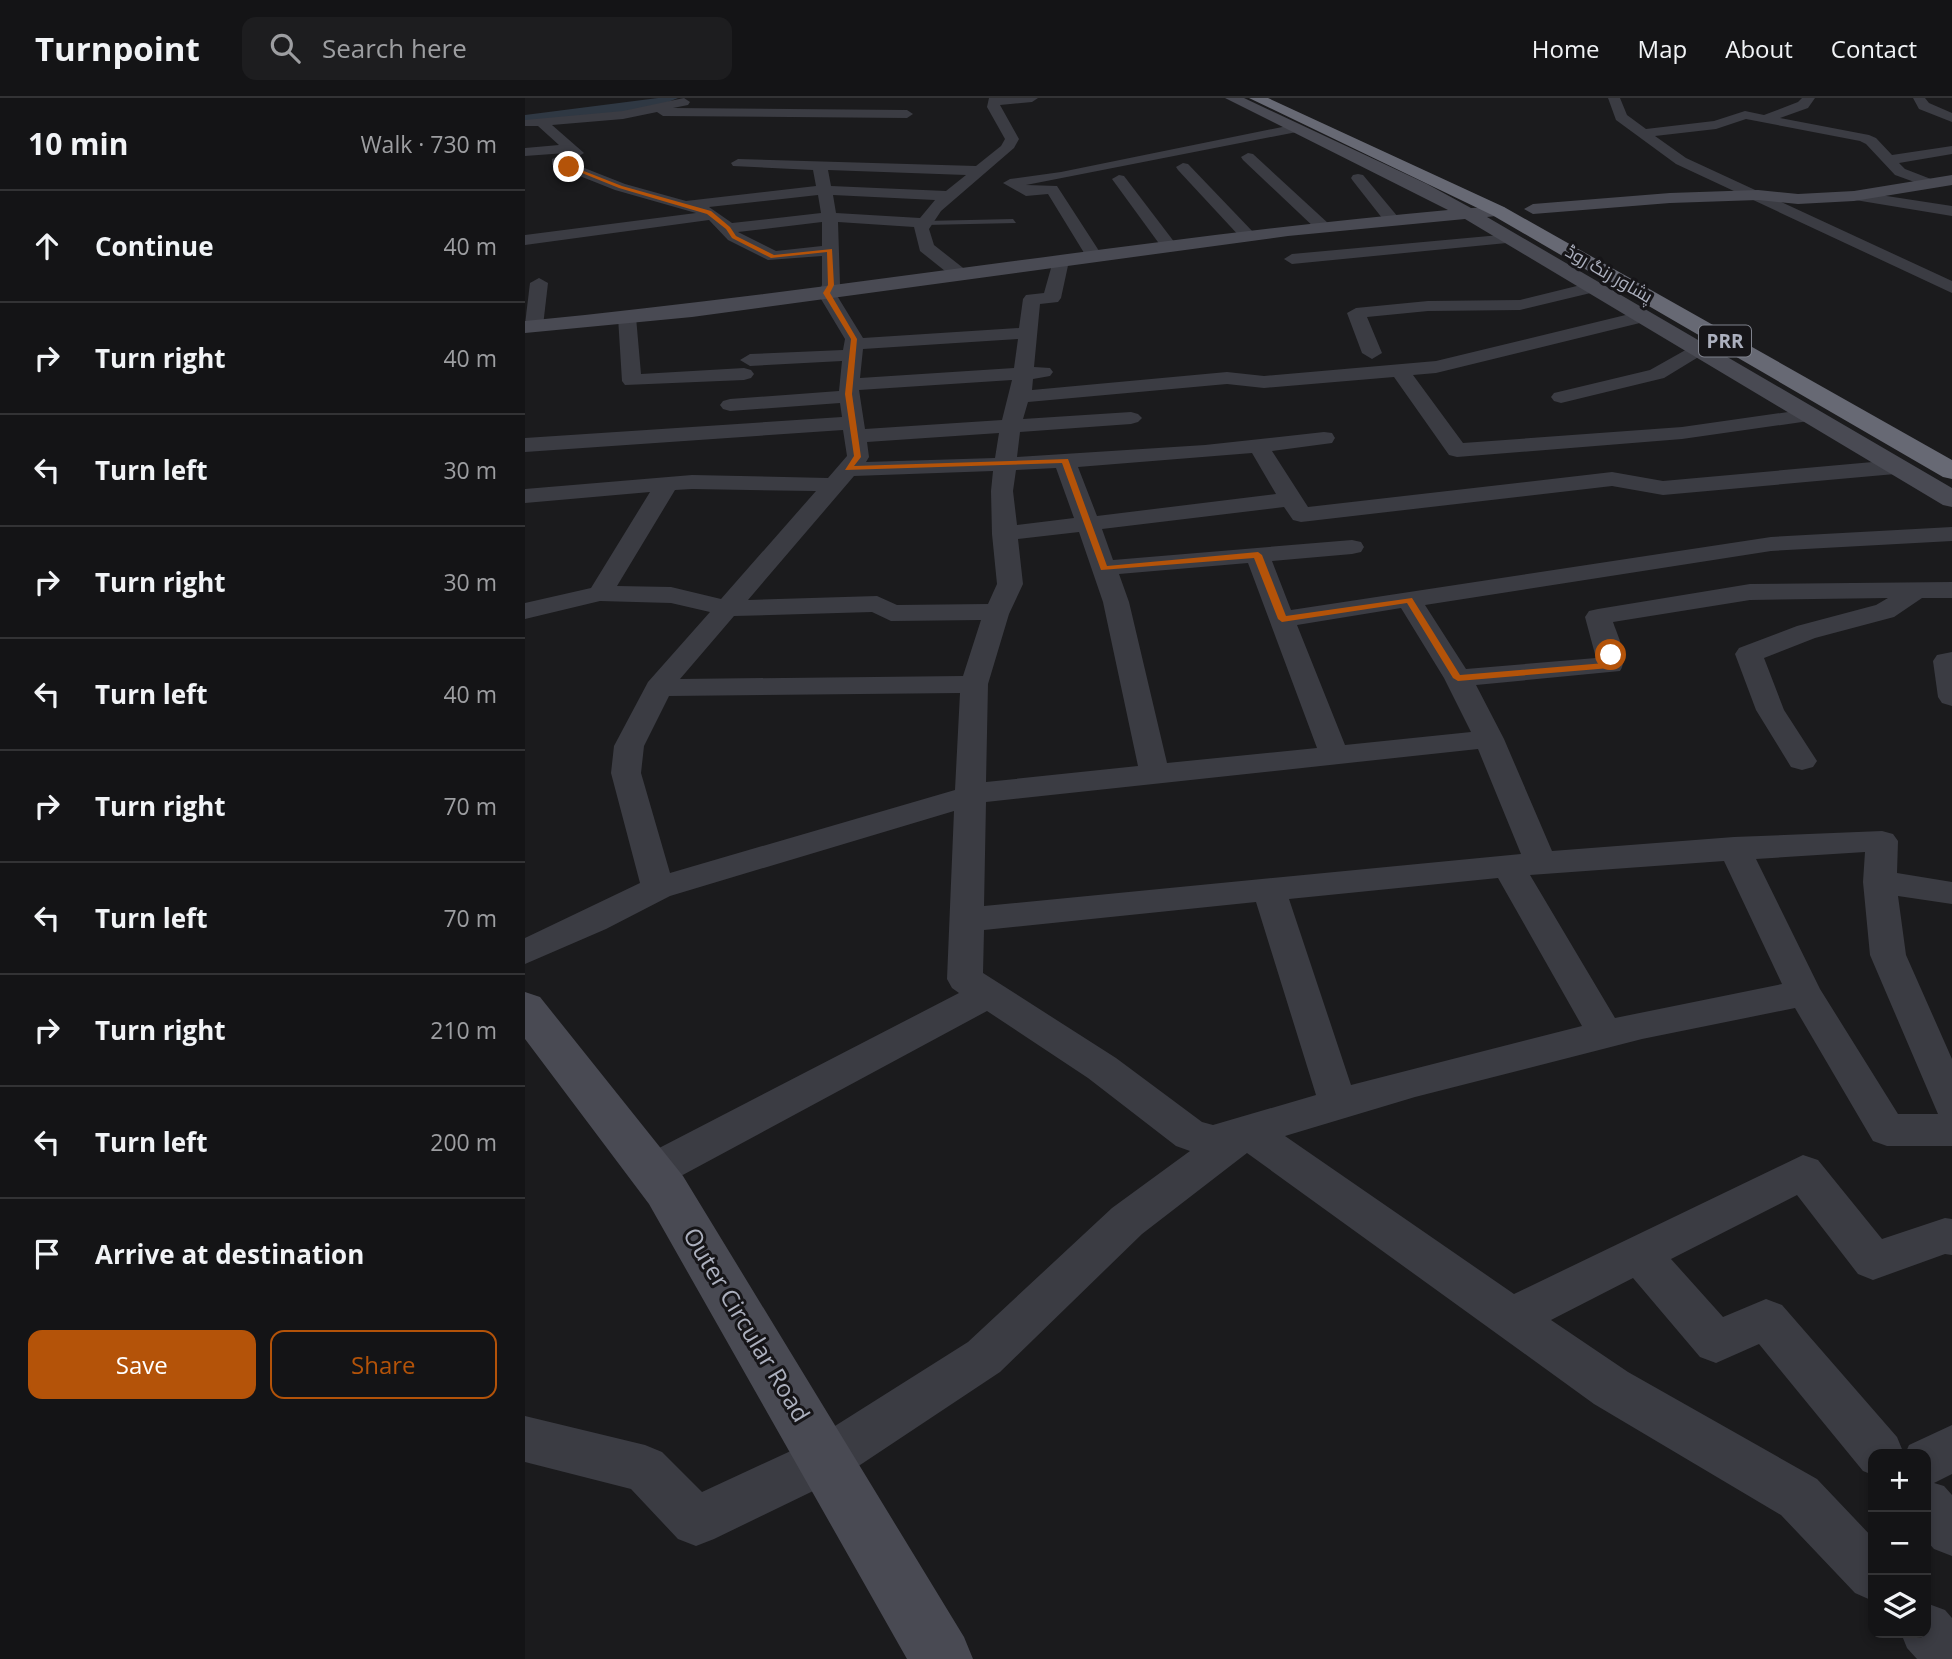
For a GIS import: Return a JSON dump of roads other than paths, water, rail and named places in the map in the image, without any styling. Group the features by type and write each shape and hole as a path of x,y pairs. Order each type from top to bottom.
{"highway":[{"name":"پشاور رنگ روڈ","path":"1256,98 1498,211 1952,471"},
{"name":"پشاور رنگ روڈ","path":"1286,98 1533,209 1815,368"}],"street":[{"path":"538,116 585,105 656,98"},
{"path":"525,114 623,115 696,98"},
{"path":"961,275 926,247 921,229 935,208 1007,148 1012,139 993,107 995,100 1032,98"},
{"path":"1232,98 1467,214 1952,499"},
{"path":"1614,98 1621,117 1681,161 1952,288"},
{"path":"1765,119 1803,104 1809,98"},
{"path":"1922,102 1952,106"},
{"path":"1922,102 1952,118"},
{"path":"663,112 907,114"},
{"path":"1645,133 1716,125 1745,115 1864,138 1871,141 1900,172 1931,184"},
{"path":"538,116 577,153 557,162 620,187 713,216 729,228 734,237 773,256 830,250"},
{"path":"1010,183 1062,176 1297,128"},
{"path":"525,152 571,148"},
{"path":"1888,160 1952,150"},
{"path":"1248,157 1322,227"},
{"path":"738,163 980,172 1026,191 1052,188 1095,257"},
{"path":"820,166 829,218 831,285 827,293"},
{"path":"547,169 569,167"},
{"path":"1182,167 1248,236"},
{"path":"1357,177 1392,220"},
{"path":"1119,179 1169,246"},
{"path":"1533,209 1670,198 1758,195 1798,199 1854,195 1952,180"},
{"path":"641,206 824,190 951,196"},
{"path":"1854,195 1952,211"},
{"path":"641,206 659,229"},
{"path":"538,283 529,326 827,293 1322,227 1498,211"},
{"path":"525,240 659,229 713,216"},
{"path":"729,228 829,218 925,223"},
{"path":"1292,258 1511,239"},
{"path":"1061,261 1052,298 1032,299 1022,385 1010,427 1002,491 1010,584 997,612 974,684 965,979 1102,1068 1190,1135 1213,1141 1415,1082 1605,1034 1804,993"},
{"path":"1372,353 1356,313 1428,306 1520,305 1593,288"},
{"path":"658,888 626,773 629,746 658,688 858,457 850,391 854,339 827,293"},
{"path":"627,317 632,381 751,359 1026,333"},
{"path":"730,405 850,391 1227,378 1263,382 1436,368 1642,317"},
{"path":"1561,397 1657,374 1698,349"},
{"path":"722,432 730,405 751,359"},
{"path":"1401,370 1457,450 1682,433 1809,415"},
{"path":"1022,385 1062,371"},
{"path":"525,444 722,432 1010,427 1131,418"},
{"path":"526,491 841,477 1259,447 1324,438"},
{"path":"1259,447 1323,550"},
{"path":"1065,461 1116,601 1155,775"},
{"path":"1005,534 1089,523 1612,479 1663,488 1895,467"},
{"path":"600,593 667,484"},
{"path":"1282,619 1771,544 1952,534"},
{"path":"1104,568 1352,547"},
{"path":"1258,555 1335,756"},
{"path":"1458,678 1610,665 1611,655 1598,617 1750,593 1952,590"},
{"path":"1802,761 1770,710 1749,654 1806,632 1885,611 1918,591"},
{"path":"525,611 600,593 671,595 727,608 877,604 891,613 997,612"},
{"path":"1409,600 1458,678 1489,739 1525,864 1605,1034"},
{"path":"1952,660 1947,661 1952,697"},
{"path":"658,688 974,684"},
{"path":"525,952 658,888 996,790 1489,739"},
{"path":"967,920 1525,864 1734,848 1882,841 1880,882 1888,956 1952,1103"},
{"path":"1734,848 1804,993 1887,1130 1952,1130"},
{"path":"1880,882 1952,893"},
{"path":"1269,890 1338,1104"},
{"path":"651,1172 988,994"},
{"name":"Outer Circular Road","path":"527,1014 666,1190 942,1659"},
{"path":"1247,1131 1611,1388 1799,1497 1868,1570"},
{"path":"525,1439 645,1469 695,1521 825,1460 984,1357 1127,1221 1247,1131"},
{"path":"1510,1318 1804,1172 1873,1261 1945,1236 1952,1237"},
{"path":"1639,1254 1716,1342 1766,1319 1876,1449"},
{"path":"1931,1460 1952,1449"},
{"path":"1931,1509 1952,1531"},
{"path":"1931,1634 1952,1657"}],"lane":[{"path":"925,223 1013,221"}],"waterway":[{"path":"525,119 651,105 671,98"}]}
